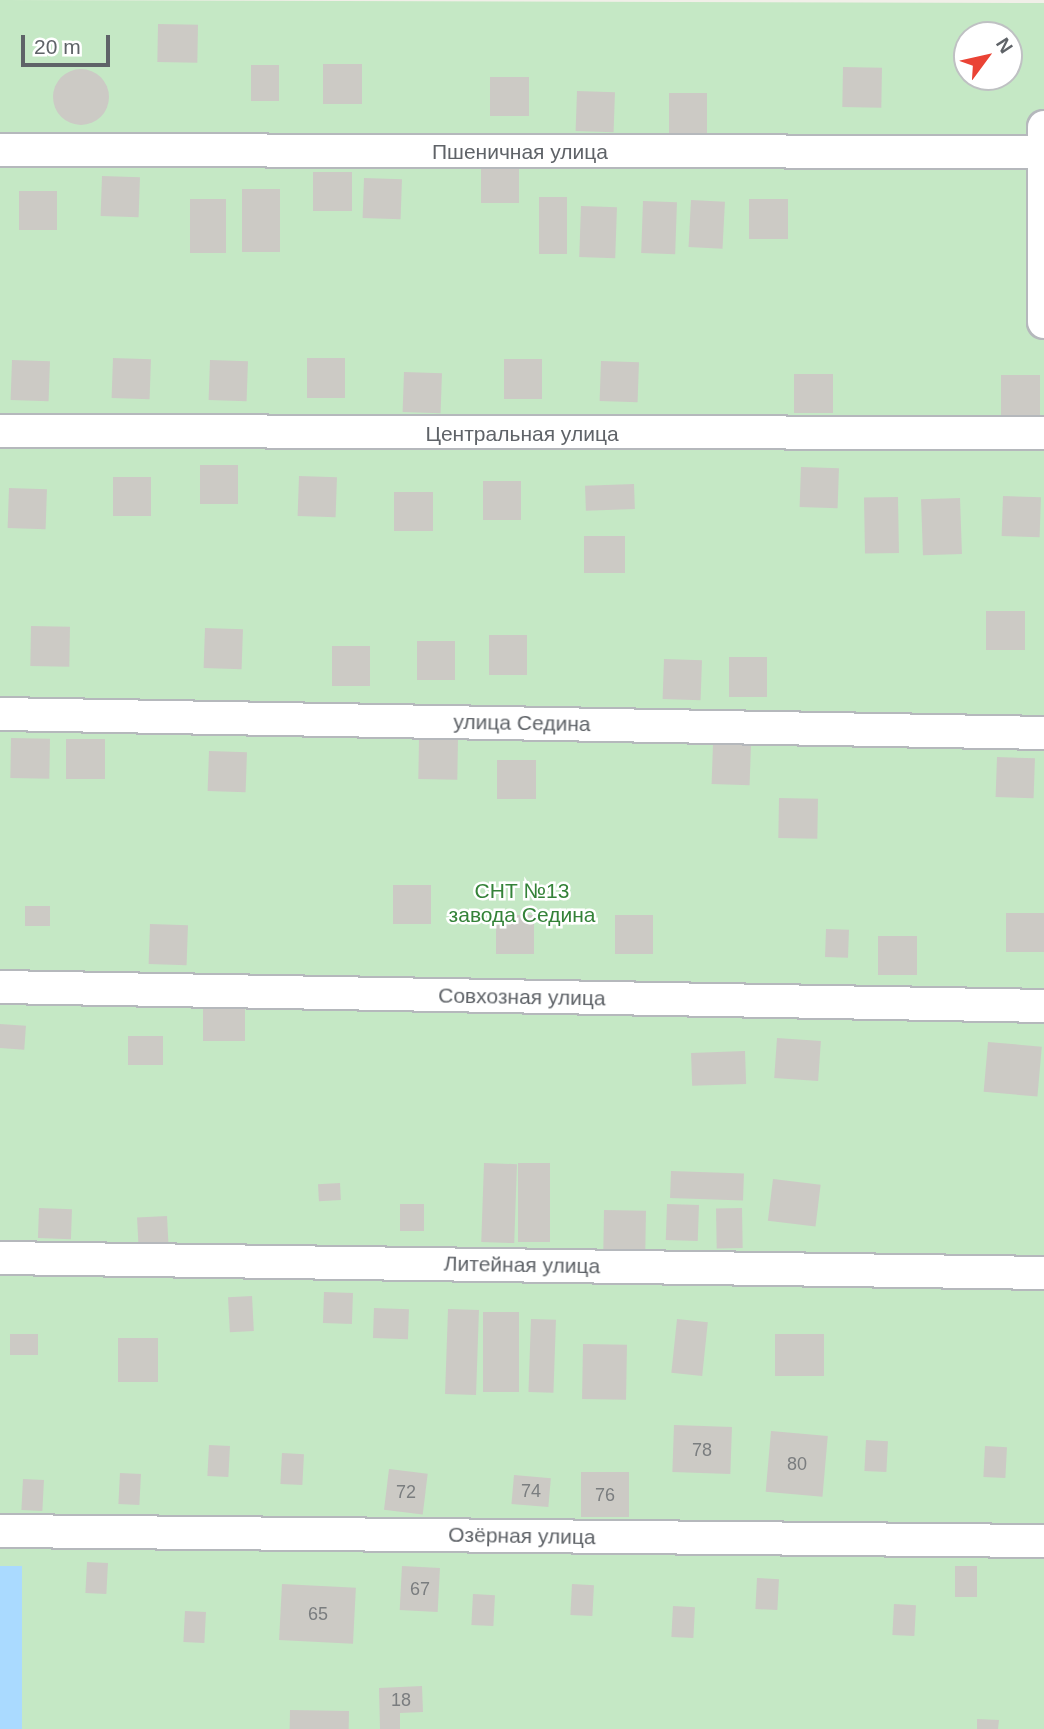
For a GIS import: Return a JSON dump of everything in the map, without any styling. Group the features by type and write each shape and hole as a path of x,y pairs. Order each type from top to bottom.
{"street":[{"name":"Пшеничная улица","path":"0,150 1042,139"},
{"path":"1042,139 1044,322"},
{"name":"Центральная улица","path":"0,431 1044,433"},
{"name":"улица Седина","path":"0,714 1044,733"},
{"name":"Совхозная улица","path":"0,986 1044,1006"},
{"name":"Литейная улица","path":"0,1258 1044,1273"},
{"name":"Озёрная улица","path":"0,1531 1044,1541"}],"green space":[{"name":"СНТ №13 завода Седина","path":"0,0 1044,3 1044,1729 0,1729"}],"water":[{"path":"0,1566 22,1566 22,1729 0,1729"}],"building":[{"path":"158,24 198,25 197,63 157,62"},
{"path":"323,64 362,64 362,104 323,104"},
{"path":"251,65 279,65 279,101 251,101"},
{"path":"843,67 882,68 881,108 842,107"},
{"path":"75,69 87,69 97,73 105,81 109,97 105,113 97,121 87,125 75,125 65,121 57,113 53,103 53,91 57,81 65,73"},
{"path":"490,77 529,77 529,116 490,116"},
{"path":"577,91 615,92 614,132 576,131"},
{"path":"669,93 707,93 707,133 669,133"},
{"path":"481,164 519,164 519,203 481,203"},
{"path":"313,172 352,172 352,211 313,211"},
{"path":"102,176 140,177 139,217 101,216"},
{"path":"364,178 402,179 401,219 363,218"},
{"path":"242,189 280,189 280,252 242,252"},
{"path":"19,191 57,191 57,230 19,230"},
{"path":"539,197 567,197 567,254 539,254"},
{"path":"190,199 226,199 226,253 190,253"},
{"path":"749,199 788,199 788,239 749,239"},
{"path":"691,200 725,202 722,249 689,247"},
{"path":"643,201 677,202 675,254 641,253"},
{"path":"581,206 617,207 615,258 579,257"},
{"path":"113,358 151,359 150,399 112,398"},
{"path":"307,358 345,358 345,398 307,398"},
{"path":"504,359 542,359 542,399 504,399"},
{"path":"12,360 50,361 49,401 11,400"},
{"path":"210,360 248,361 247,401 209,400"},
{"path":"601,361 639,362 638,402 600,401"},
{"path":"404,372 442,373 441,413 403,412"},
{"path":"794,374 833,374 833,413 794,413"},
{"path":"1001,375 1040,375 1040,415 1001,415"},
{"path":"200,465 238,465 238,504 200,504"},
{"path":"801,467 839,468 838,508 800,507"},
{"path":"299,476 337,477 336,517 298,516"},
{"path":"113,477 151,477 151,516 113,516"},
{"path":"483,481 521,481 521,520 483,520"},
{"path":"634,484 635,509 586,511 585,486"},
{"path":"9,488 47,489 46,529 8,528"},
{"path":"394,492 433,492 433,531 394,531"},
{"path":"1003,496 1041,497 1040,537 1002,536"},
{"path":"898,497 899,553 865,554 864,498"},
{"path":"960,498 962,554 923,555 921,499"},
{"path":"584,536 625,536 625,573 584,573"},
{"path":"986,611 1025,611 1025,650 986,650"},
{"path":"31,626 70,627 69,667 30,666"},
{"path":"205,628 243,629 242,669 204,668"},
{"path":"489,635 527,635 527,675 489,675"},
{"path":"417,641 455,641 455,680 417,680"},
{"path":"332,646 370,646 370,686 332,686"},
{"path":"729,657 767,657 767,697 729,697"},
{"path":"664,659 702,660 701,700 663,699"},
{"path":"11,738 50,739 49,779 10,778"},
{"path":"66,739 105,739 105,779 66,779"},
{"path":"419,739 458,740 457,780 418,779"},
{"path":"713,744 751,745 750,785 712,784"},
{"path":"209,751 247,752 246,792 208,791"},
{"path":"997,757 1035,758 1034,798 996,797"},
{"path":"497,760 536,760 536,799 497,799"},
{"path":"779,798 818,799 817,839 778,838"},
{"path":"393,885 431,885 431,924 393,924"},
{"path":"25,906 50,906 50,926 25,926"},
{"path":"1006,913 1044,913 1044,952 1006,952"},
{"path":"496,915 534,915 534,954 496,954"},
{"path":"615,915 653,915 653,954 615,954"},
{"path":"150,924 188,925 187,965 149,964"},
{"path":"826,929 849,930 848,958 825,957"},
{"path":"878,936 917,936 917,975 878,975"},
{"path":"203,1007 245,1007 245,1041 203,1041"},
{"path":"0,1024 26,1026 24,1050 0,1048"},
{"path":"128,1036 163,1036 163,1065 128,1065"},
{"path":"777,1038 821,1041 818,1081 774,1078"},
{"path":"988,1042 1042,1047 1037,1097 984,1092"},
{"path":"745,1051 746,1084 692,1086 691,1053"},
{"path":"484,1163 517,1164 514,1243 481,1242"},
{"path":"518,1163 550,1163 550,1242 518,1242"},
{"path":"671,1171 744,1174 743,1201 670,1198"},
{"path":"773,1179 821,1185 816,1227 768,1221"},
{"path":"340,1183 341,1200 319,1201 318,1184"},
{"path":"400,1204 424,1204 424,1231 400,1231"},
{"path":"667,1204 699,1205 698,1241 666,1240"},
{"path":"39,1208 72,1209 71,1239 38,1238"},
{"path":"716,1208 742,1208 743,1248 717,1248"},
{"path":"604,1210 646,1211 645,1259 603,1258"},
{"path":"167,1216 169,1249 139,1251 137,1218"},
{"path":"324,1292 353,1293 352,1324 323,1323"},
{"path":"252,1296 254,1331 230,1332 228,1297"},
{"path":"374,1308 409,1309 408,1339 373,1338"},
{"path":"448,1309 479,1310 476,1395 445,1394"},
{"path":"483,1312 519,1312 519,1392 483,1392"},
{"path":"531,1319 556,1320 553,1393 528,1392"},
{"path":"677,1319 708,1322 702,1376 671,1373"},
{"path":"10,1334 38,1334 38,1355 10,1355"},
{"path":"775,1334 824,1334 824,1376 775,1376"},
{"path":"118,1338 158,1338 158,1382 118,1382"},
{"path":"583,1344 627,1345 626,1400 582,1399"},
{"path":"674,1425 732,1427 730,1474 672,1472"},
{"path":"771,1431 828,1436 822,1497 766,1492"},
{"path":"866,1440 888,1441 886,1472 864,1471"},
{"path":"209,1445 230,1446 228,1477 207,1476"},
{"path":"985,1446 1007,1447 1005,1478 983,1477"},
{"path":"282,1453 304,1454 302,1485 280,1484"},
{"path":"389,1469 428,1474 423,1514 384,1510"},
{"path":"581,1472 629,1472 629,1517 581,1517"},
{"path":"120,1473 141,1474 139,1505 118,1504"},
{"path":"514,1475 551,1478 548,1507 511,1504"},
{"path":"23,1479 44,1480 42,1511 21,1510"},
{"path":"87,1562 108,1563 106,1594 85,1593"},
{"path":"402,1566 440,1568 438,1612 400,1610"},
{"path":"955,1566 977,1566 977,1597 955,1597"},
{"path":"757,1578 779,1579 777,1610 755,1609"},
{"path":"282,1584 356,1588 353,1644 279,1640"},
{"path":"572,1584 594,1585 592,1616 570,1615"},
{"path":"473,1594 495,1595 493,1626 471,1625"},
{"path":"894,1604 916,1605 914,1636 892,1635"},
{"path":"673,1606 695,1607 693,1638 671,1637"},
{"path":"185,1611 206,1612 204,1643 183,1642"},
{"path":"422,1686 423,1712 400,1713 400,1729 380,1729 379,1688"},
{"path":"290,1710 349,1711 349,1729 290,1729"},
{"path":"977,1719 999,1720 998,1729 977,1729"}]}
